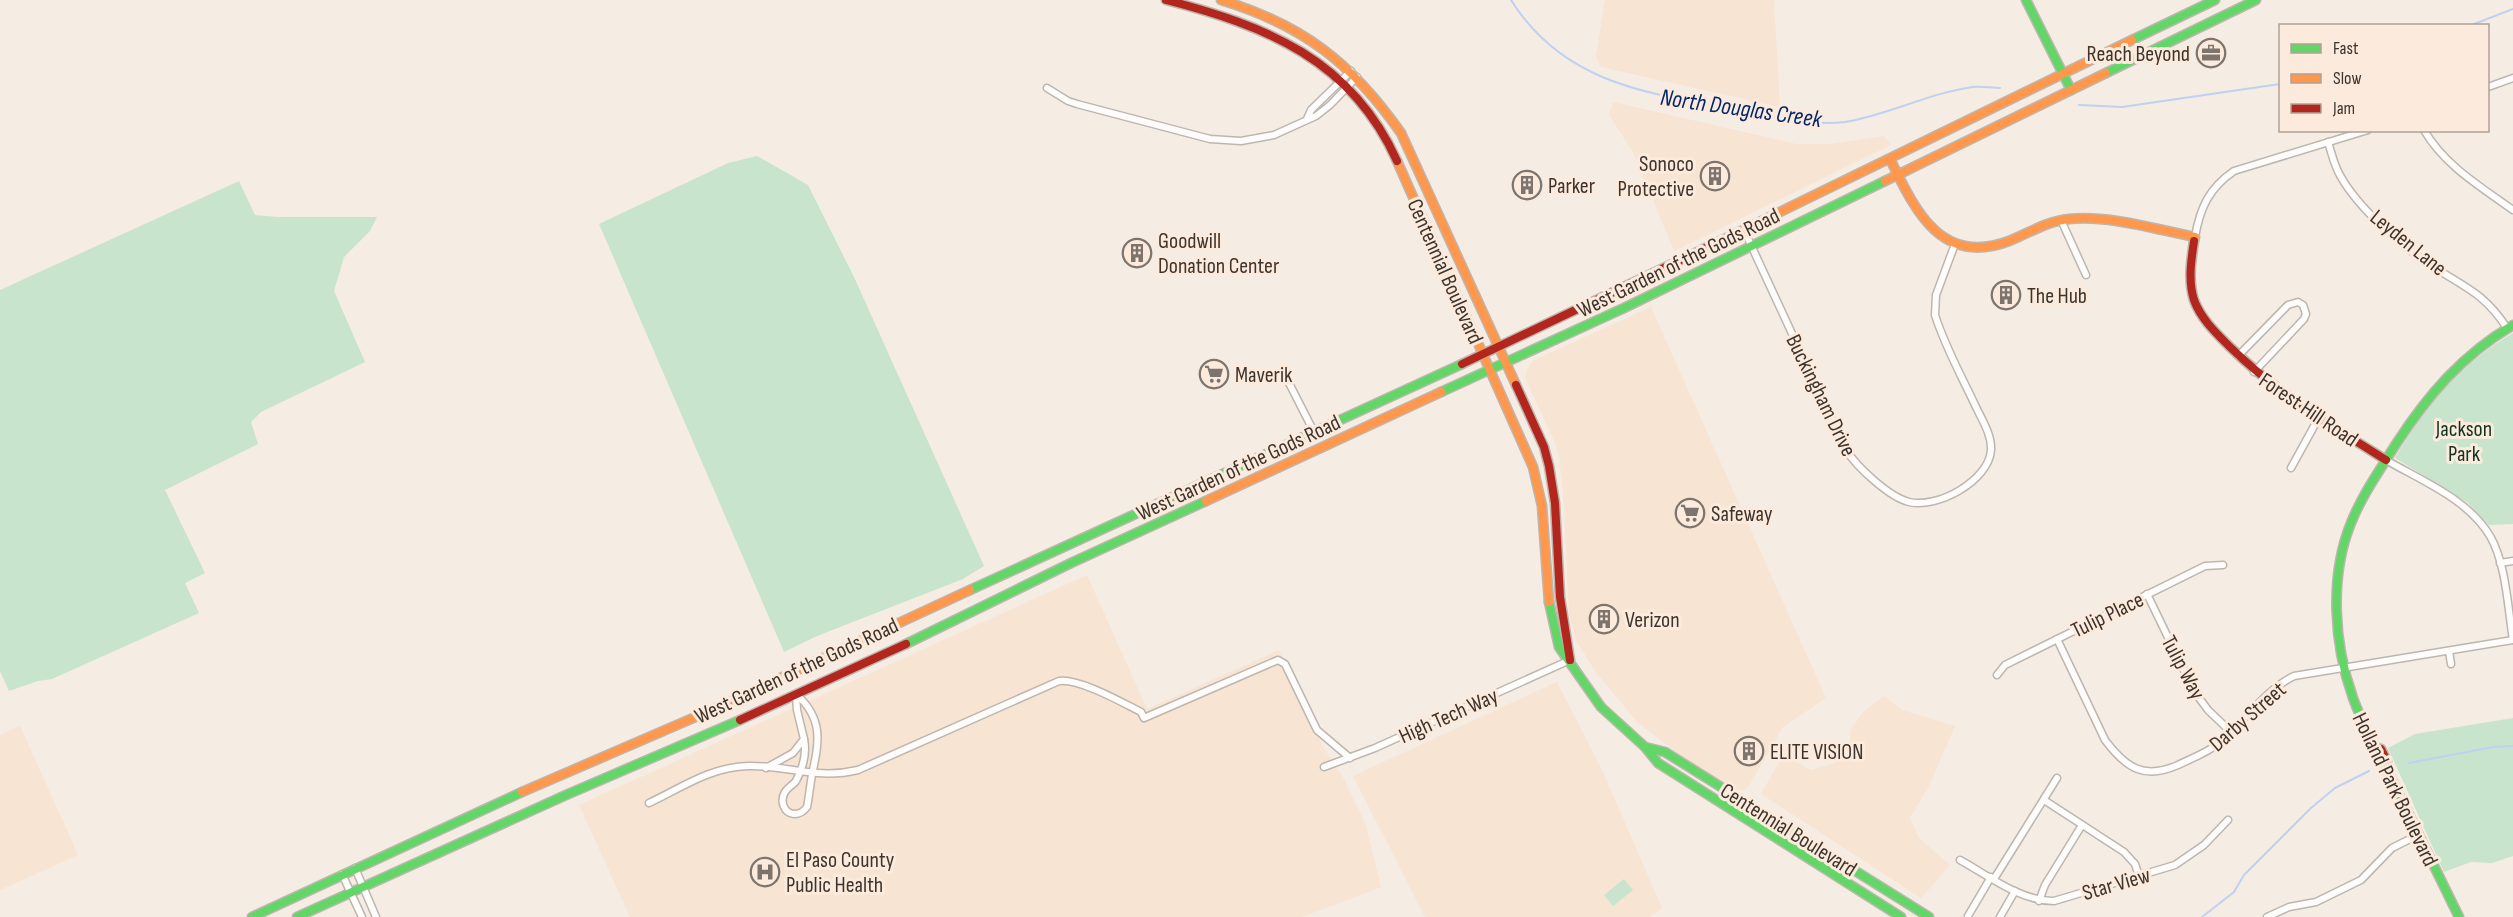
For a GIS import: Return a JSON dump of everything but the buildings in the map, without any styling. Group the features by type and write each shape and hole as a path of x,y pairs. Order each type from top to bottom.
{"main road":[{"name":"Centennial Boulevard","path":"1169,0 1265,29 1310,55 1362,103 1387,139 1533,467 1539,487 1544,526 1550,612 1559,647 1601,707 1646,747 1658,763 1901,917"},
{"name":"Centennial Boulevard","path":"1221,0 1270,15 1318,42 1354,74 1378,100 1401,133 1540,436 1552,477 1556,509 1560,595 1571,643 1570,660"},
{"path":"2026,0 2071,90"},
{"name":"West Garden of the Gods Road","path":"252,917 557,776 706,712 1498,347 1744,230 2215,0"},
{"name":"West Garden of the Gods Road","path":"297,917 915,640 1071,562 1506,363 2256,0"},
{"path":"1890,159 1921,219 1938,235 1955,244 1983,248 1997,245 2041,226 2076,218 2194,237"},
{"name":"Forest Hill Road","path":"2194,237 2190,278 2194,301 2205,321 2254,372 2290,401 2386,460"},
{"name":"Holland Park Boulevard","path":"2459,917 2387,770 2381,765 2375,752 2376,748 2354,699 2346,667 2337,598 2341,555 2358,507 2414,415 2433,390 2466,357 2510,327"},
{"path":"1071,562 1079,547 1176,502 1197,486"},
{"name":"Centennial Boulevard","path":"1646,747 1665,752 1929,917"}],"street":[{"path":"1047,88 1077,104 1224,141 1241,141 1274,135 1307,119 1311,110 1354,74"},
{"path":"2489,87 2512,81"},
{"path":"2194,237 2202,207 2207,197 2223,178 2246,166 2361,132"},
{"path":"2425,132 2434,147 2454,166 2513,210"},
{"name":"Leyden Lane","path":"2328,142 2342,179 2379,222 2426,262 2482,297 2510,327"},
{"path":"2061,220 2086,275"},
{"name":"Buckingham Drive","path":"1744,230 1846,450 1860,468 1897,497 1907,502 1918,503 1937,500 1974,481 1988,463 1991,451 1986,429 1935,315 1936,296 1955,244"},
{"path":"2238,356 2288,305 2298,302 2303,305 2306,314 2304,319 2254,372"},
{"path":"1289,382 1314,432"},
{"path":"2291,468 2318,419"},
{"name":"Forest Hill Road","path":"2386,460 2468,509 2490,536 2510,602 2513,640"},
{"path":"2500,563 2513,561"},
{"name":"Tulip Place","path":"1997,675 2005,665 2147,594 2205,566 2223,565"},
{"name":"Tulip Way","path":"2147,594 2194,691 2208,710 2231,732"},
{"name":"Darby Street","path":"2057,639 2105,740 2118,757 2135,769 2146,772 2166,770 2212,748 2274,688 2300,674 2513,640"},
{"path":"2449,651 2451,664"},
{"path":"649,803 713,772 745,766 813,775 836,775 866,768 1059,681 1077,683 1141,712 1144,718 1278,660 1285,664 1317,730 1350,758"},
{"name":"High Tech Way","path":"1324,767 1350,758 1570,660"},
{"path":"796,694 809,705 815,721 818,745 807,807 794,814 783,806 784,793 796,780 806,750 797,710 796,694"},
{"path":"766,768 793,753 804,739"},
{"path":"1968,916 2057,778"},
{"path":"2044,800 2131,859 2139,876"},
{"name":"Star View","path":"2039,901 2054,901 2175,865 2193,855 2228,820"},
{"path":"1960,860 2039,901 2045,885 2082,825"},
{"path":"2267,917 2289,907 2316,902 2361,880 2392,848 2418,835"},
{"path":"355,868 376,917"},
{"path":"342,874 362,917"},
{"path":"2000,917 2016,891"}],"shaded area":[{"path":"1605,0 1774,0 1780,107 1601,67 1596,56"},
{"path":"1613,102 1796,144 1831,144 1884,136 1891,145 1674,251 1633,152 1609,115"},
{"path":"1651,307 1826,698 1783,727 1744,790 1739,790 1698,768 1638,723 1595,671 1577,642 1569,614 1563,490 1559,458 1556,445 1525,378 1526,372 1532,361"},
{"path":"1087,575 1147,709 1279,650 1323,747 1344,779 1365,823 1381,887 1302,917 630,917 579,805"},
{"path":"1557,682 1602,770 1662,908 1650,917 1425,917 1353,776"},
{"path":"1884,696 1902,710 1955,726 1929,786 1910,818 1919,838 1950,865 1921,898 1761,794 1783,755 1811,770 1835,763 1850,740 1850,731 1863,712"},
{"path":"20,726 78,855 0,890 0,735"}],"green space":[{"path":"757,156 808,185 854,277 984,566 963,579 817,636 784,652 599,224 728,163"},
{"path":"239,181 255,215 377,217 370,231 344,257 334,291 365,362 261,412 251,422 258,444 165,490 205,573 185,583 199,613 52,679 38,681 9,691 0,671 0,290"},
{"name":"Jackson Park","path":"2513,333 2513,524 2489,525 2468,503 2395,458 2419,421 2446,387 2477,358"},
{"path":"2513,718 2513,856 2492,863 2471,862 2444,872 2388,748 2415,734"},
{"path":"1624,879 1633,890 1613,906 1604,895"}],"waterway":[{"name":"North Douglas Creek","path":"1511,0 1532,28 1557,51 1583,68 1612,81 1643,91 1780,118 1819,123 1845,122 1957,90 1976,87 2000,88"},
{"name":"North Douglas Creek","path":"2474,24 2513,9"},
{"name":"North Douglas Creek","path":"2079,105 2122,107 2279,84"},
{"name":"North Douglas Creek","path":"2409,763 2493,747 2513,746"},
{"name":"North Douglas Creek","path":"2202,917 2234,892 2244,875 2311,808 2335,788 2369,771"}],"traffic: fast":[{"path":"2026,0 2071,90"},
{"path":"2132,40 2215,0"},
{"path":"2106,73 2256,0"},
{"path":"1441,392 1624,308 1885,181"},
{"path":"2459,917 2387,770 2377,757 2376,748 2353,698 2338,634 2339,566 2355,513 2396,444 2421,409 2447,377 2462,363 2513,325"},
{"path":"970,590 1462,364"},
{"path":"906,644 1071,563 1206,501"},
{"path":"1549,602 1559,647 1601,707 1645,747 1658,763 1901,917"},
{"path":"297,917 566,795 740,720"},
{"path":"1645,747 1665,752 1929,917"},
{"path":"252,917 522,792"}],"traffic: slow":[{"path":"1221,0 1277,21 1301,35 1344,67 1383,108 1401,133 1516,385"},
{"path":"1735,234 2132,40"},
{"path":"1885,181 2106,73"},
{"path":"1890,159 1910,197 1933,229 1948,240 1965,246 1985,247 2009,241 2053,222 2085,218 2148,227 2195,237 2194,241"},
{"path":"1397,161 1533,467 1542,506 1549,602"},
{"path":"1206,501 1441,392"},
{"path":"522,792 707,712 970,590"}],"traffic: jam":[{"path":"1166,0 1238,22 1271,35 1302,52 1330,72 1356,96 1378,126 1397,161"},
{"path":"1462,364 1735,234"},
{"path":"2194,241 2191,271 2192,293 2197,307 2209,325 2266,379 2325,421 2386,460"},
{"path":"1516,385 1544,447 1549,466 1555,503 1560,597 1570,660"},
{"path":"740,720 906,644"},
{"path":"2376,748 2381,749 2387,761 2387,770"}],"place":[{"name":"Reach Beyond","path":"2211,53"},
{"name":"Sonoco Protective","path":"1715,176"},
{"name":"Parker","path":"1527,185"},
{"name":"Goodwill Donation Center","path":"1137,253"},
{"name":"The Hub","path":"2006,295"},
{"name":"Maverik","path":"1214,374"},
{"name":"Safeway","path":"1690,513"},
{"name":"Verizon","path":"1604,619"},
{"name":"ELITE VISION","path":"1749,751"},
{"name":"El Paso County Public Health","path":"765,872"}]}
